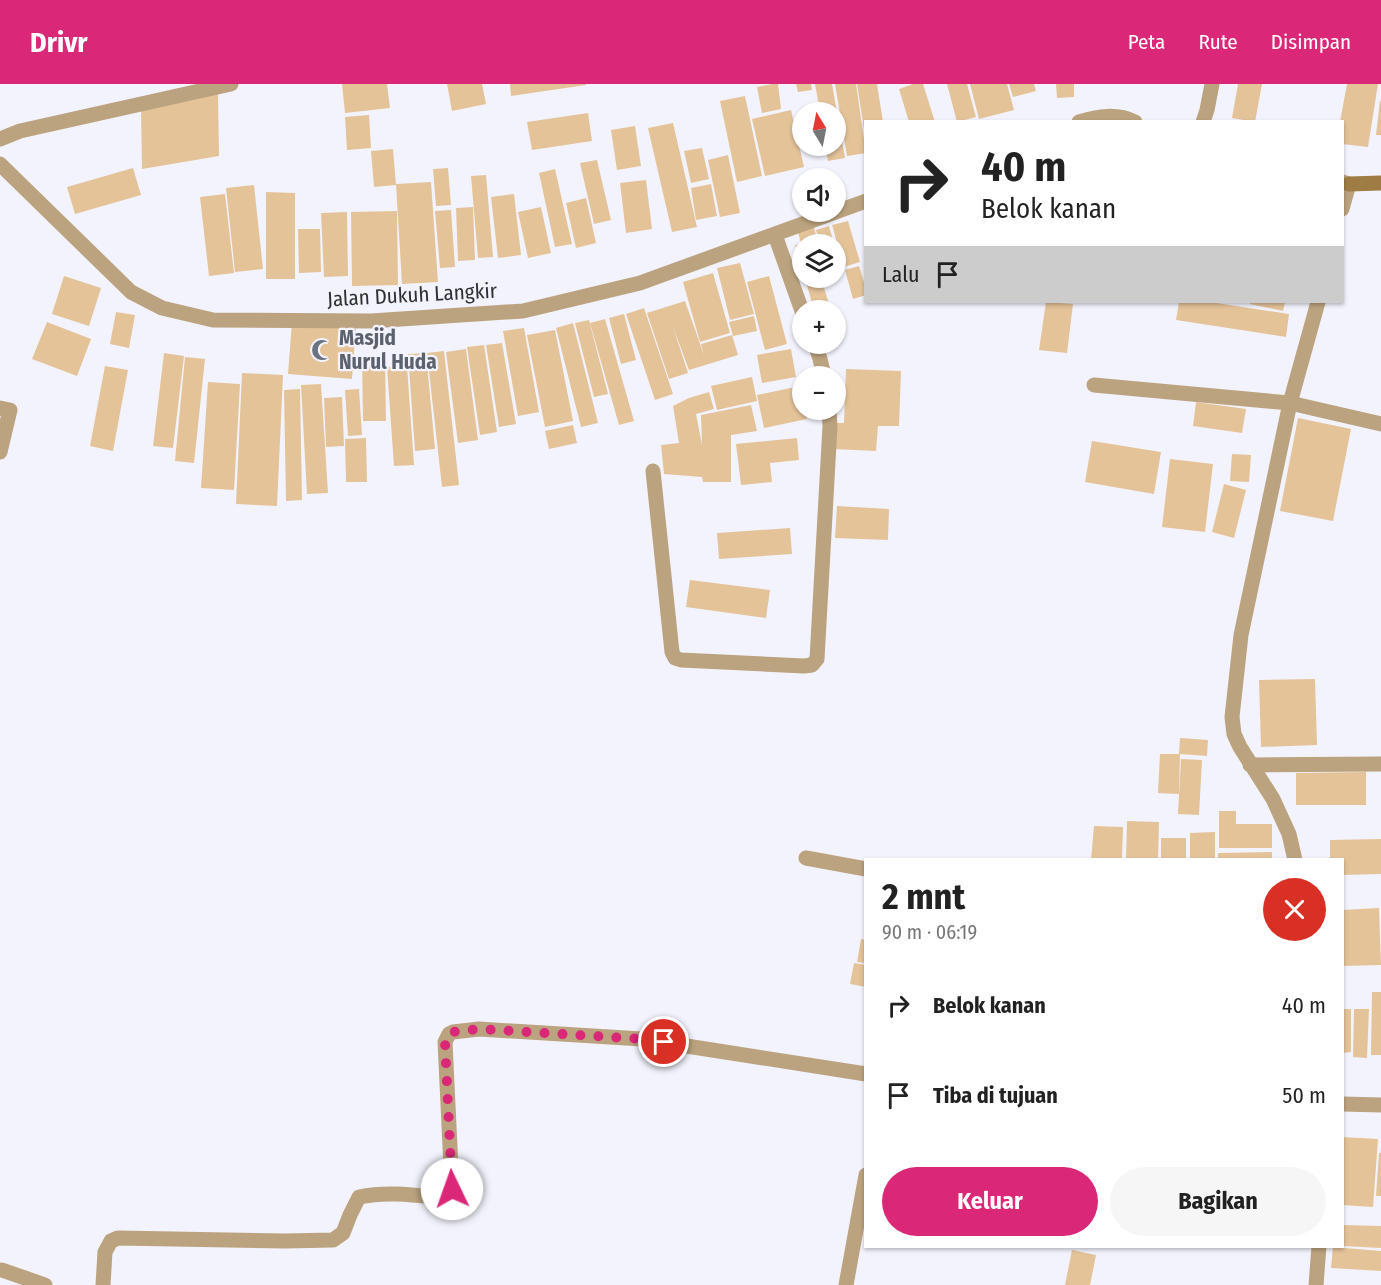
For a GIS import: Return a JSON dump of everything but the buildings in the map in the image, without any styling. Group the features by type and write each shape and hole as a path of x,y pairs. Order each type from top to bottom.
{"street":[{"path":"0,139 20,131 231,84"},
{"path":"1204,120 1212,84"},
{"path":"1088,120 1106,116 1124,117 1131,120"},
{"name":"Jalan Dukuh Langkir","path":"0,164 130,292 162,308 213,320 371,321 523,311 640,283 864,202"},
{"path":"1346,183 1381,183"},
{"path":"775,235 798,300"},
{"path":"1295,858 1289,834 1273,800 1239,747 1234,734 1232,717 1241,635 1290,404 1318,303"},
{"path":"1094,385 1290,404 1381,424"},
{"path":"0,408 10,410 0,452"},
{"path":"653,471 672,652 675,658 812,665 817,658 830,420"},
{"path":"1250,765 1381,764"},
{"path":"806,858 864,869"},
{"path":"103,1285 105,1252 111,1241 118,1238 333,1240 343,1233 359,1197 370,1194 398,1193 442,1198 447,1195 452,1189 445,1042 453,1032 479,1029 642,1039 864,1074"},
{"path":"1344,1104 1381,1105"},
{"path":"846,1285 864,1186"},
{"path":"1316,1285 1319,1248"},
{"path":"2,1270 45,1285"}],"place":[{"name":"Masjid Nurul Huda","path":"322,350"}],"route":[{"path":"452,1189 445,1042 450,1034 479,1029 664,1042"}]}
